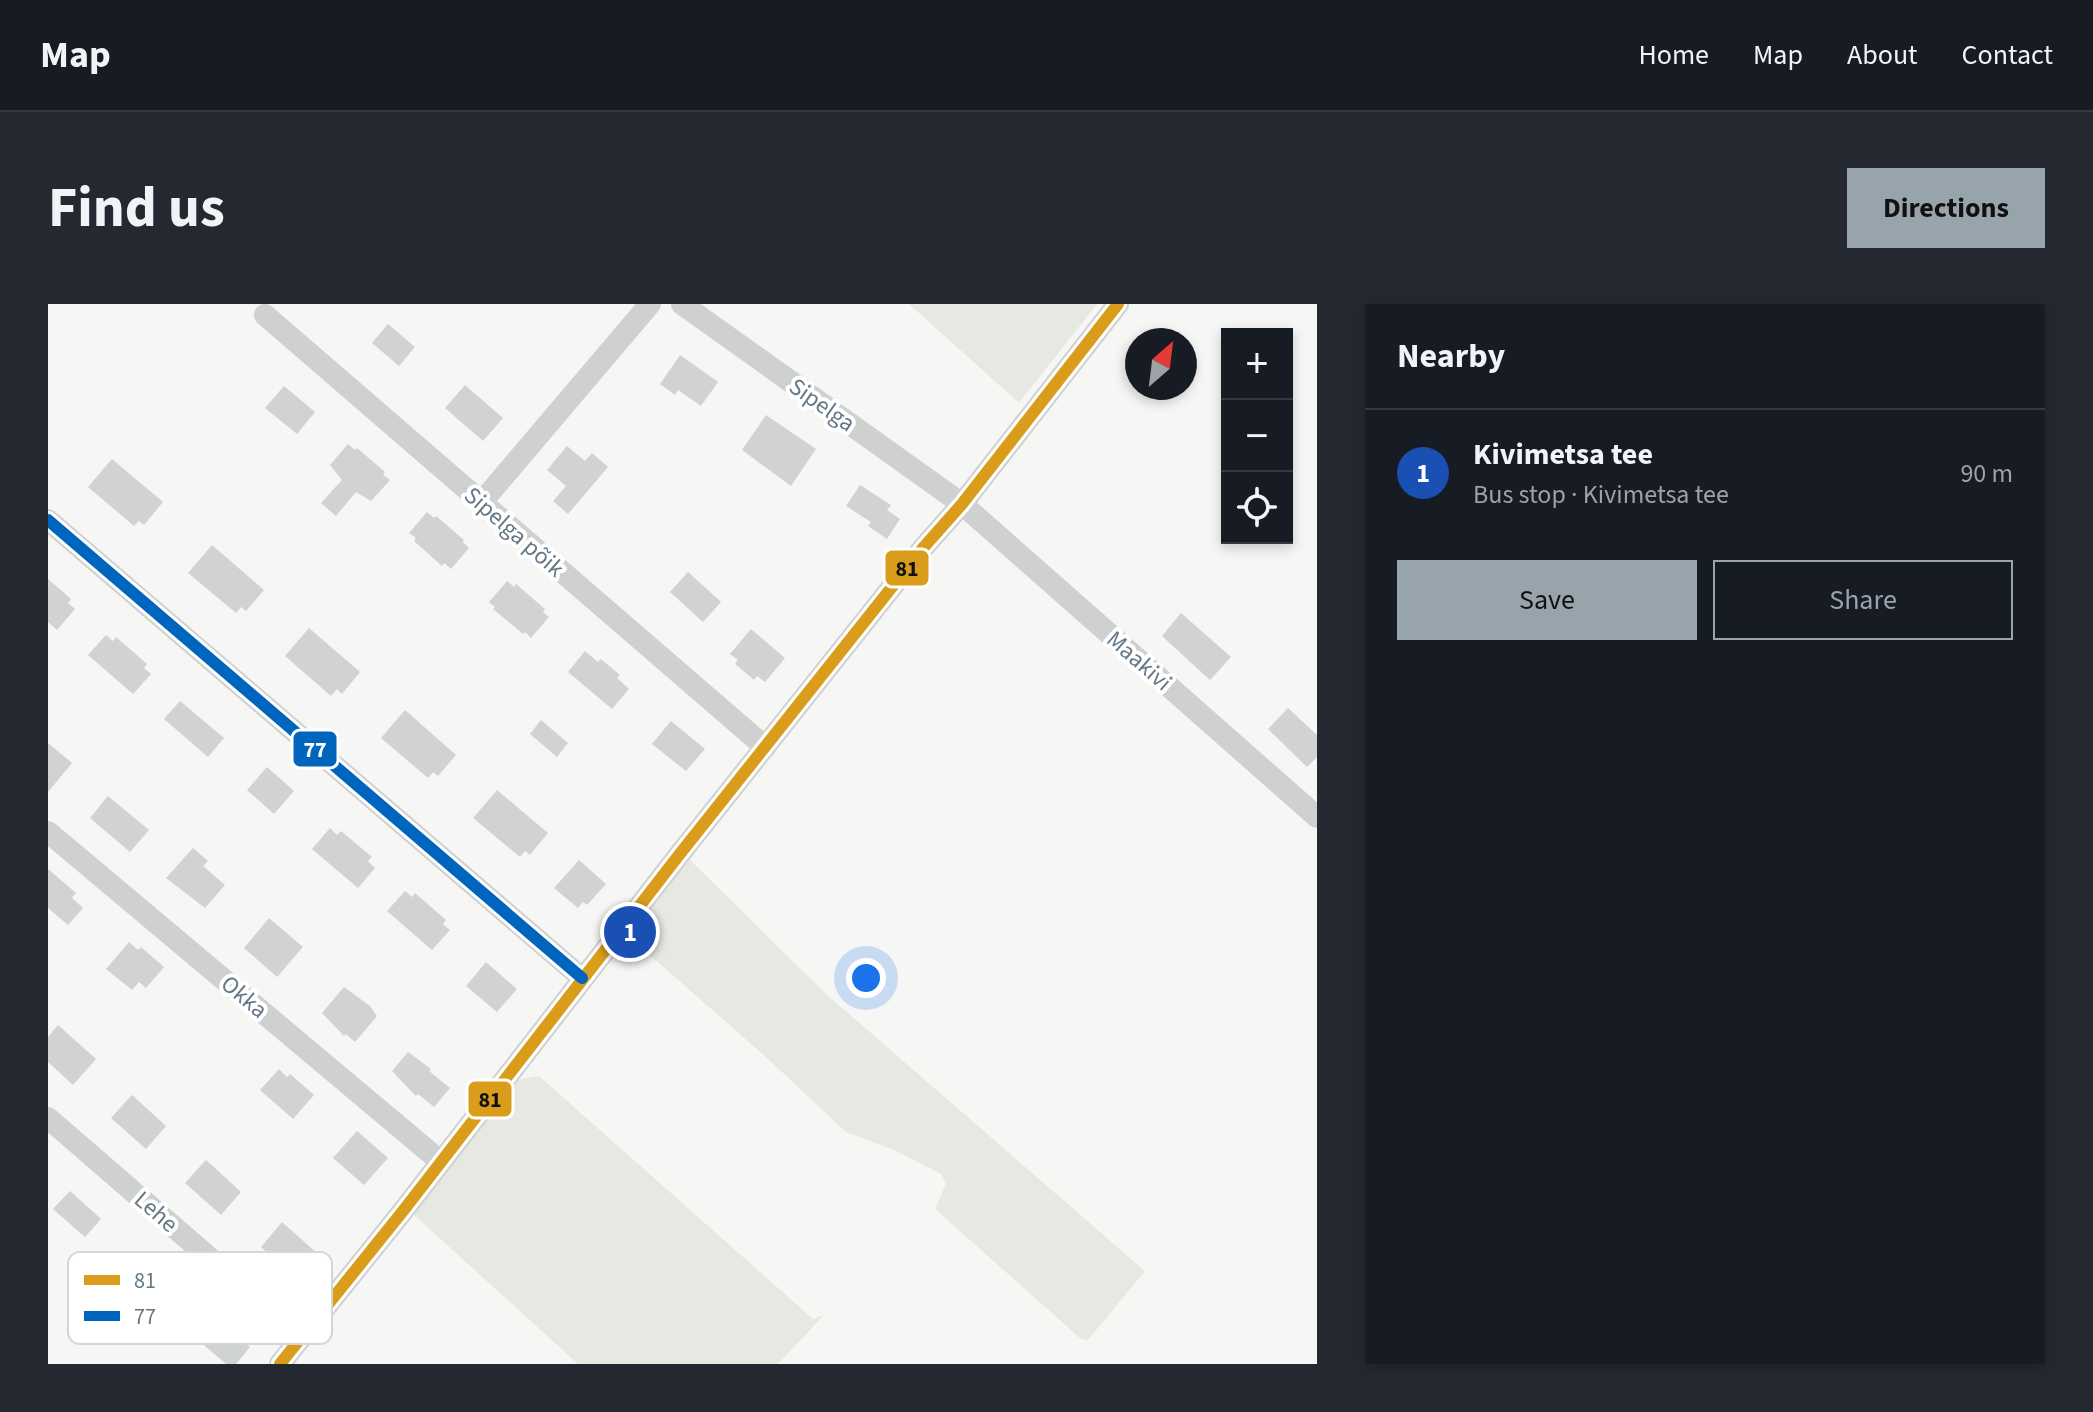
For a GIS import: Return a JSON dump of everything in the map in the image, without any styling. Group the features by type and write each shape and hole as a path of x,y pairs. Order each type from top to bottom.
{"street":[{"path":"481,503 650,304"},
{"name":"Sipelga","path":"682,304 962,504"},
{"path":"332,1298 1118,304"},
{"name":"Sipelga põik","path":"265,315 765,747"},
{"name":"Maakivi","path":"962,504 1317,817"},
{"path":"48,520 582,978"},
{"name":"Okka","path":"48,832 440,1161"},
{"name":"Lehe","path":"48,1118 203,1252"},
{"path":"280,1364 296,1344"}],"shaded area":[{"path":"909,304 1097,304 1019,403"},
{"path":"689,859 826,994 1145,1271 1088,1340 1081,1339 935,1209 946,1184 941,1174 894,1150 846,1132 628,936"},
{"path":"539,1076 813,1319 824,1315 778,1364 578,1364 413,1214 515,1080"}],"building":[{"path":"388,324 415,347 399,366 372,343"},
{"path":"680,355 718,382 701,406 678,390 675,395 660,384"},
{"path":"465,385 503,418 483,441 445,408"},
{"path":"284,386 315,412 297,434 265,408"},
{"path":"766,415 816,449 791,486 742,450"},
{"path":"348,444 385,472 383,475 390,480 371,501 356,492 336,516 321,503 342,480 330,465"},
{"path":"567,446 585,461 592,453 608,467 568,514 553,501 566,486 547,470"},
{"path":"112,459 163,502 144,525 139,521 134,526 88,487"},
{"path":"860,485 891,505 887,510 900,519 887,539 868,526 871,522 846,506"},
{"path":"427,512 464,540 469,548 451,569 444,563 442,566 409,533"},
{"path":"212,545 264,590 246,611 241,607 236,613 188,573"},
{"path":"688,572 721,602 703,622 670,592"},
{"path":"48,579 71,599 68,603 75,609 57,630 48,622"},
{"path":"507,581 514,587 516,584 545,609 543,612 549,617 531,638 493,609 495,607 489,602"},
{"path":"1181,613 1231,657 1210,680 1162,636"},
{"path":"309,628 360,672 342,694 337,689 331,696 285,656"},
{"path":"751,629 785,658 765,682 757,676 754,680 735,664 738,660 730,654"},
{"path":"106,635 113,641 116,637 147,664 144,668 151,674 133,694 88,655"},
{"path":"585,651 598,662 601,659 620,675 617,678 629,689 612,709 568,672"},
{"path":"180,701 224,738 208,757 164,719"},
{"path":"1288,708 1317,735 1317,757 1307,767 1268,729"},
{"path":"405,710 456,755 438,776 433,772 428,778 381,738"},
{"path":"541,720 568,743 557,757 530,734"},
{"path":"671,721 705,749 686,771 652,744"},
{"path":"48,743 72,763 48,792"},
{"path":"267,767 294,791 274,814 247,790"},
{"path":"497,790 548,833 530,855 525,851 520,857 473,818"},
{"path":"108,796 149,830 130,852 90,818"},
{"path":"330,828 337,835 341,831 372,857 368,861 375,868 358,888 312,849"},
{"path":"193,848 208,861 203,866 225,885 205,908 166,878"},
{"path":"579,860 606,884 587,905 583,902 578,908 554,888"},
{"path":"48,869 76,893 72,898 83,908 68,925 48,908"},
{"path":"405,891 412,897 415,893 446,920 443,924 450,930 432,950 387,911"},
{"path":"269,918 303,947 277,977 244,948"},
{"path":"129,942 138,950 141,947 164,967 146,988 139,982 132,990 106,969"},
{"path":"486,962 517,989 497,1012 466,986"},
{"path":"344,987 370,1006 377,1016 355,1042 346,1034 344,1036 322,1013"},
{"path":"58,1025 96,1059 73,1085 48,1062 48,1037"},
{"path":"408,1052 450,1088 434,1107 418,1094 416,1096 392,1071"},
{"path":"279,1069 287,1077 290,1074 314,1095 293,1119 260,1090"},
{"path":"132,1095 166,1126 146,1149 111,1118"},
{"path":"357,1131 388,1158 364,1185 333,1158"},
{"path":"206,1160 241,1192 221,1215 185,1183"},
{"path":"70,1191 101,1219 85,1237 53,1209"},
{"path":"282,1222 316,1252 267,1252 261,1247"},
{"path":"203,1344 246,1344 250,1347 236,1364 226,1364"}],"transit line":[{"name":"81","path":"332,1299 679,855 923,548 962,504 1118,304"},
{"name":"77","path":"48,520 582,978"},
{"name":"81","path":"280,1364 296,1344"}],"place":[{"name":"Kivimetsa tee","path":"630,932"}]}
